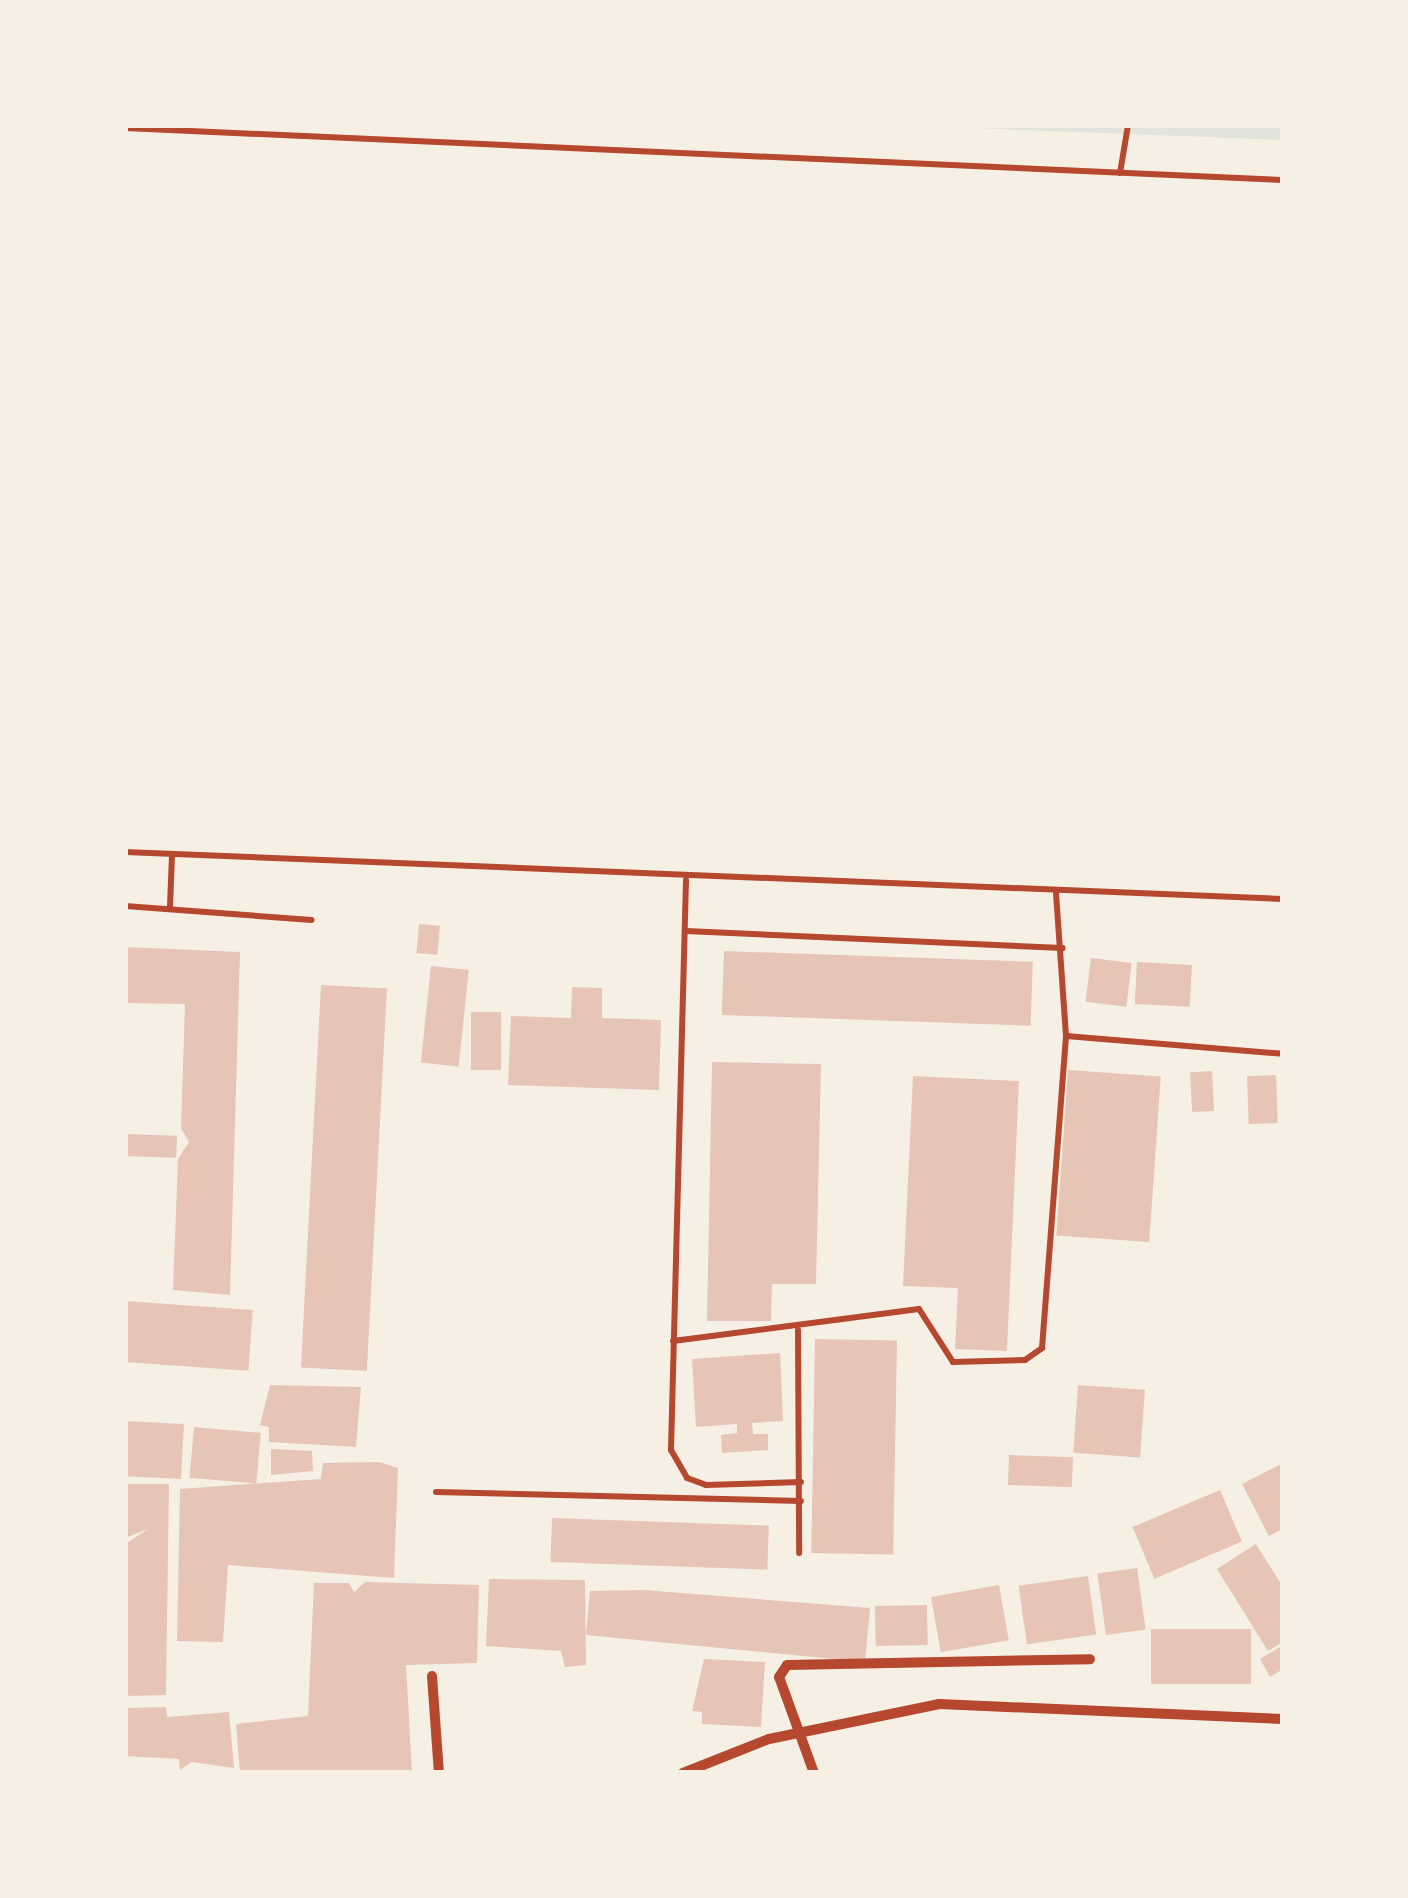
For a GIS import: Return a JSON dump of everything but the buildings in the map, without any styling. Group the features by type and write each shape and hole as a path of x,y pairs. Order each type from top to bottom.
{"street":[{"path":"814,1773 795,1733 780,1677 787,1666 1090,1659"},
{"path":"432,1676 438,1773"},
{"path":"683,1773 795,1733 939,1704 1283,1719"}],"lane":[{"path":"1120,172 1128,125"},
{"path":"125,128 1283,180"},
{"path":"125,852 686,880 1283,899"},
{"path":"170,907 172,854"},
{"path":"686,880 671,1450 687,1478 801,1482"},
{"path":"673,1342 798,1330 920,1309 952,1362 1024,1360 1042,1348 1066,1036 1064,948 1056,893"},
{"path":"125,906 312,920"},
{"path":"686,931 1064,948"},
{"path":"1066,1036 1283,1054"},
{"path":"798,1330 799,1553"},
{"path":"436,1492 801,1501"}],"shaded area":[{"path":"895,125 1283,125 1283,140"}]}
